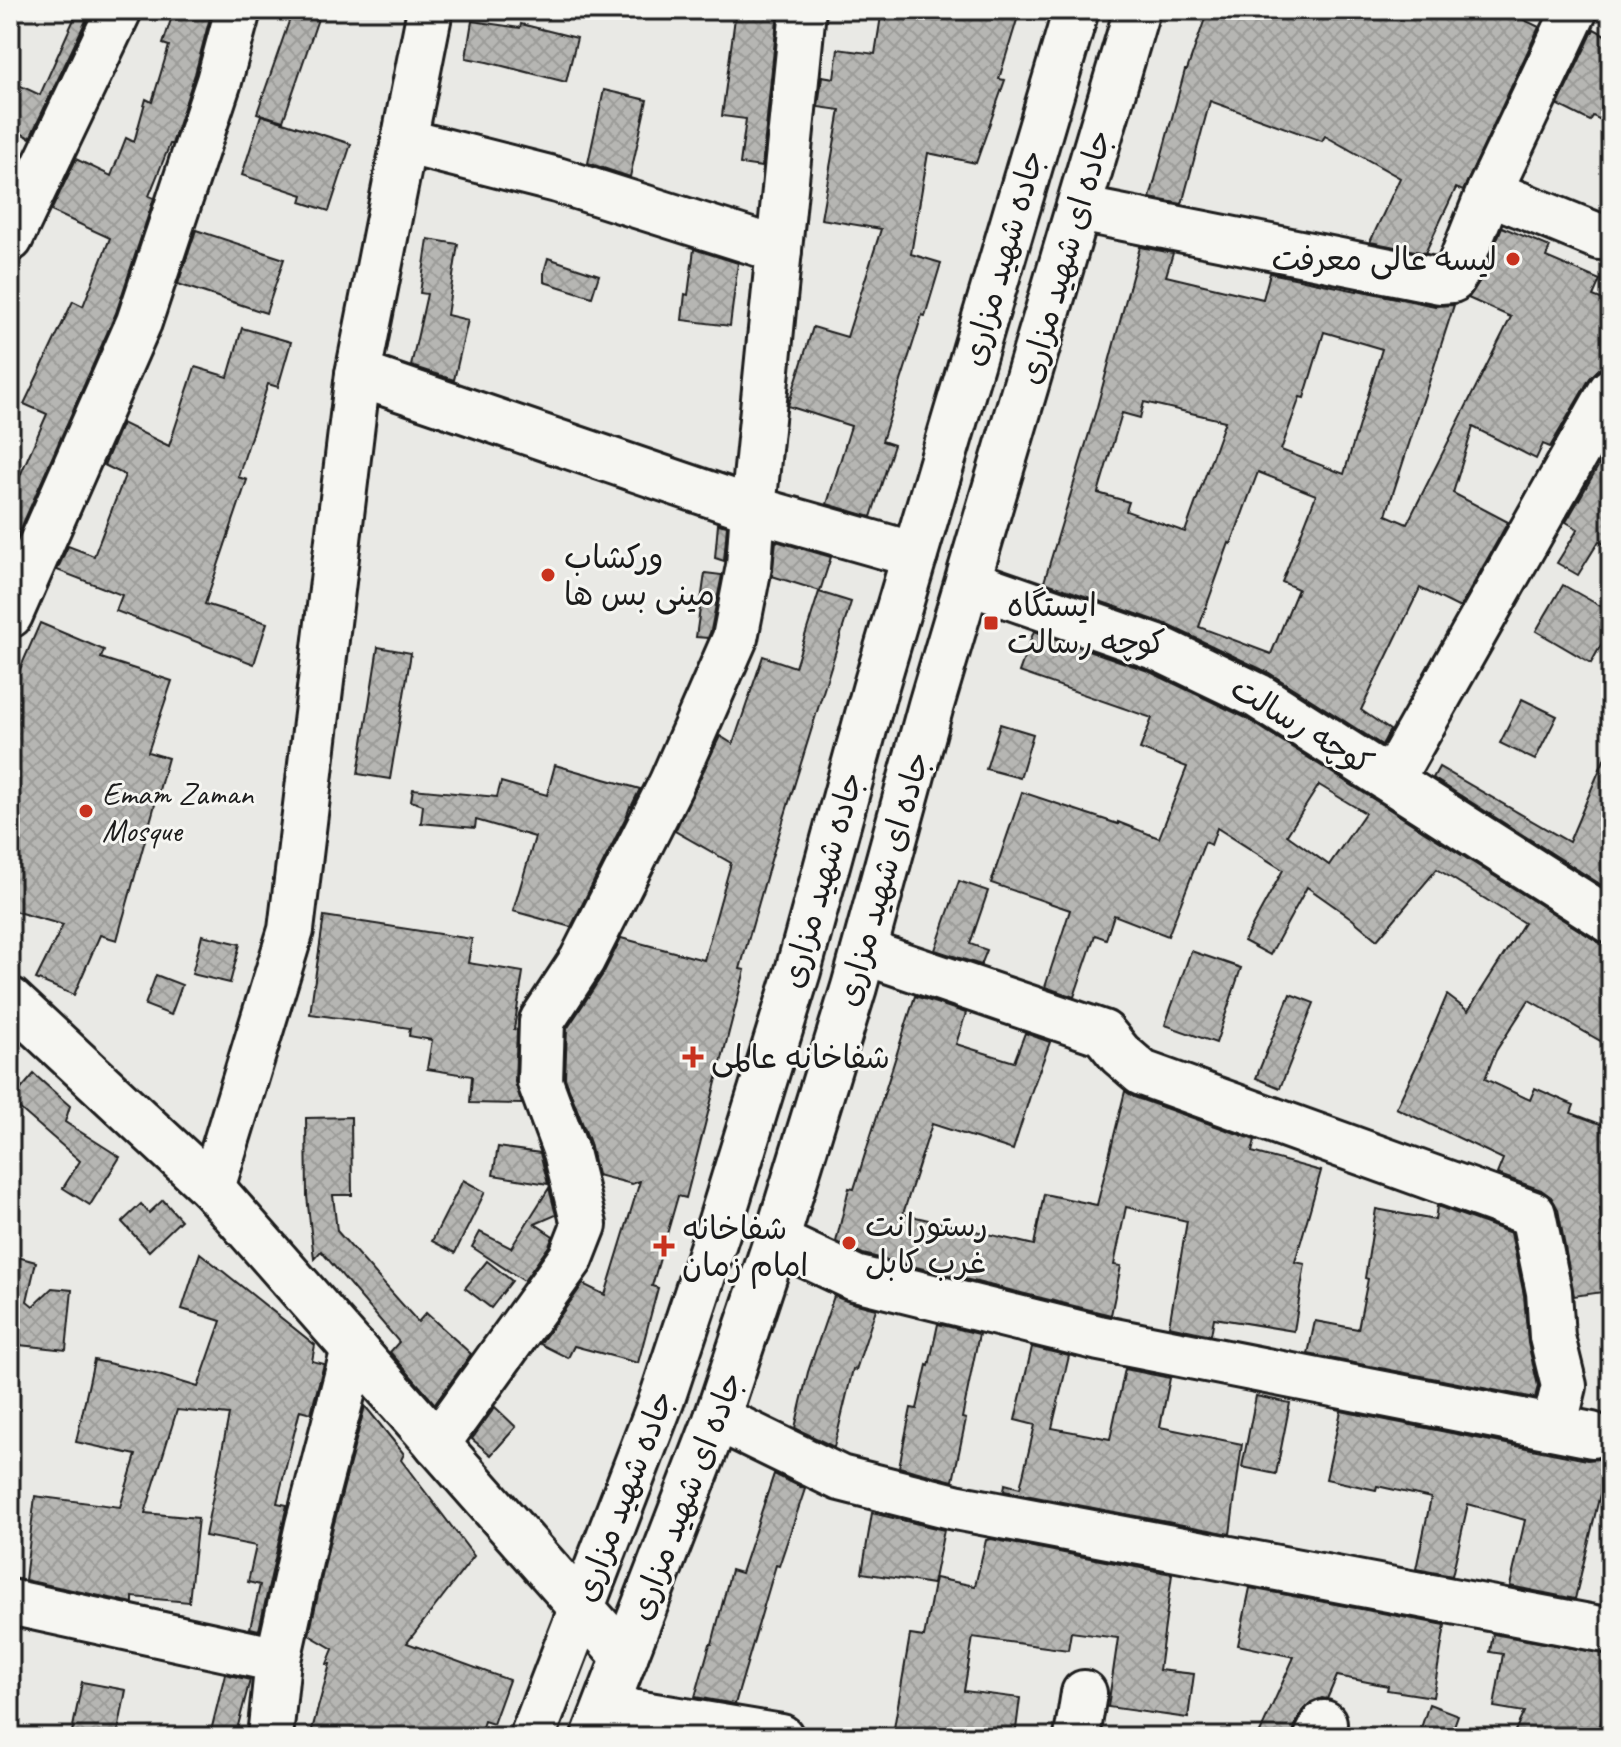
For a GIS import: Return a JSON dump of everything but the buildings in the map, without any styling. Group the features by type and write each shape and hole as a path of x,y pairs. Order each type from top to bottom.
{"street":[{"path":"10,239 119,10"},
{"path":"10,615 139,322 219,81 238,10"},
{"path":"212,1188 291,930 358,374 430,10"},
{"path":"437,1444 571,1258 584,1225 566,1152 540,1082 542,1021 582,960 658,810 735,638 749,566 803,10"},
{"name":"جاده شهید مزاری","path":"532,1737 662,1399 720,1224 798,971 875,689 1076,10"},
{"name":"جاده ای شهید مزاری","path":"600,1722 717,1418 776,1241 864,952 931,705 1137,10"},
{"path":"1079,209 1440,281 1452,280 1489,192 1575,10"},
{"path":"1602,10 1611,13"},
{"path":"404,141 557,180 779,250"},
{"path":"1489,192 1600,237"},
{"path":"358,374 753,509 915,555"},
{"path":"1391,780 1611,391"},
{"name":"کوچه رسالت","path":"968,582 1158,648 1258,696 1611,921"},
{"path":"776,1241 855,1278 1084,1334 1573,1431 1552,1337 1549,1292 1533,1214 1142,1073 1120,1054 1103,1033 864,952"},
{"path":"13,1011 212,1188 625,1657"},
{"path":"270,1737 278,1660 308,1525 354,1349"},
{"path":"717,1418 840,1478 955,1507 1611,1631"},
{"path":"10,1602 278,1660"},
{"path":"1077,1737 1084,1693"},
{"path":"600,1722 781,1737"}],"place":[{"name":"لیسه عالی معرفت","path":"1513,259"},
{"name":"ورکشاب مینی بس ها","path":"548,575"},
{"name":"ایستگاه کوچه رسالت","path":"991,623"},
{"name":"Emam Zaman Mosque","path":"86,811"},
{"name":"شفاخانه عالمی","path":"693,1057"},
{"name":"رستورانت غرب کابل","path":"849,1243"},
{"name":"شفاخانه امام زمان","path":"664,1246"}]}
